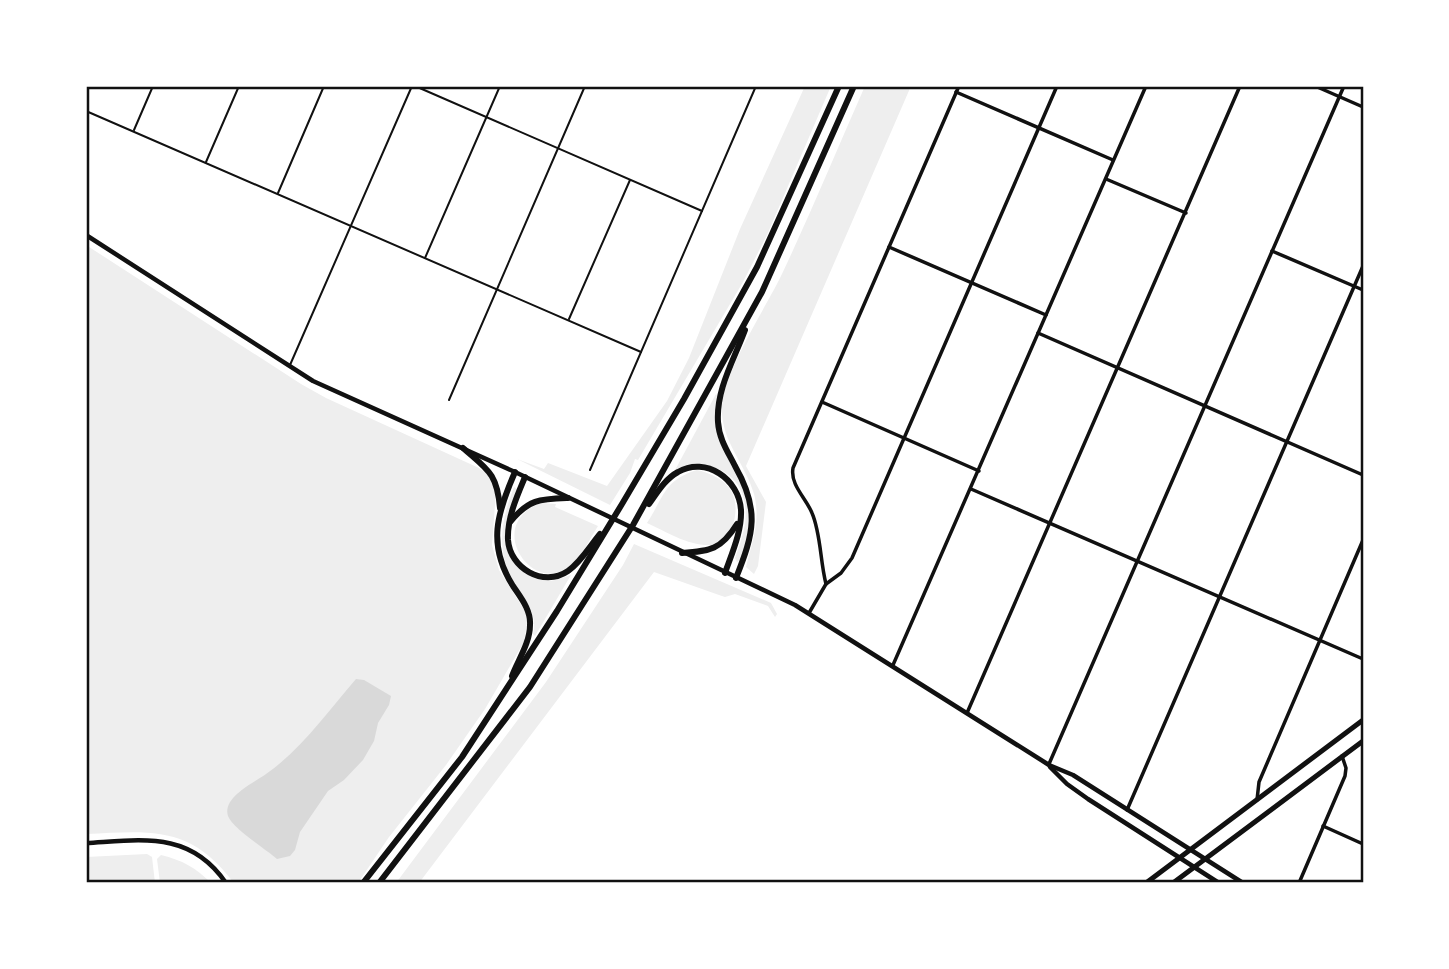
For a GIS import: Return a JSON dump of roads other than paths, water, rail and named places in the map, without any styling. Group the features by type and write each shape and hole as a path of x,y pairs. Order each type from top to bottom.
{"highway":[{"path":"363,883 462,757 622,504 757,267 839,86"},
{"path":"379,883 530,687 633,525 753,309 786,243 854,86"},
{"path":"736,578 751,539 752,510 747,489 721,437 718,408 723,384 753,309"},
{"path":"463,448 495,479 500,510"},
{"path":"633,525 673,475 695,467 716,471 730,482 739,500 740,520 725,573"},
{"path":"506,691 526,644 530,623 527,610 507,576 500,556 496,530 500,510 515,472"},
{"path":"525,477 509,524 508,543 516,561 534,575 553,577 565,573 576,564 622,504"},
{"path":"509,524 523,507 535,501 568,498"},
{"path":"682,553 714,549 729,537 740,520"}],"main road":[{"path":"86,234 289,366 343,396 515,472 809,613 1049,765 1073,775 1243,883"},
{"path":"1146,883 1363,720"},
{"path":"1173,883 1363,741"},
{"path":"1049,765 1067,784 1219,883"},
{"path":"86,843 149,840 173,843 204,859 226,883"}],"street":[{"path":"826,584 814,519 792,474 959,86"},
{"path":"809,613 826,584 850,562 1057,86"},
{"path":"892,665 902,649 1146,86"},
{"path":"967,713 1240,86"},
{"path":"1315,86 1363,107"},
{"path":"1049,765 1344,86"},
{"path":"956,92 1114,160"},
{"path":"1106,179 1185,213"},
{"path":"889,247 1046,315"},
{"path":"1272,251 1363,290"},
{"path":"1127,810 1363,266"},
{"path":"1038,333 1363,475"},
{"path":"821,402 979,471"},
{"path":"971,489 1363,659"},
{"path":"1257,800 1259,782 1363,540"},
{"path":"1299,883 1345,774 1342,756"},
{"path":"1323,826 1363,844"}],"lane":[{"path":"134,132 153,86"},
{"path":"205,163 239,86"},
{"path":"277,194 324,86"},
{"path":"289,366 413,86 702,211"},
{"path":"425,258 500,86"},
{"path":"449,400 585,86"},
{"path":"590,470 756,86"},
{"path":"86,111 640,352"},
{"path":"569,320 630,179"}]}
